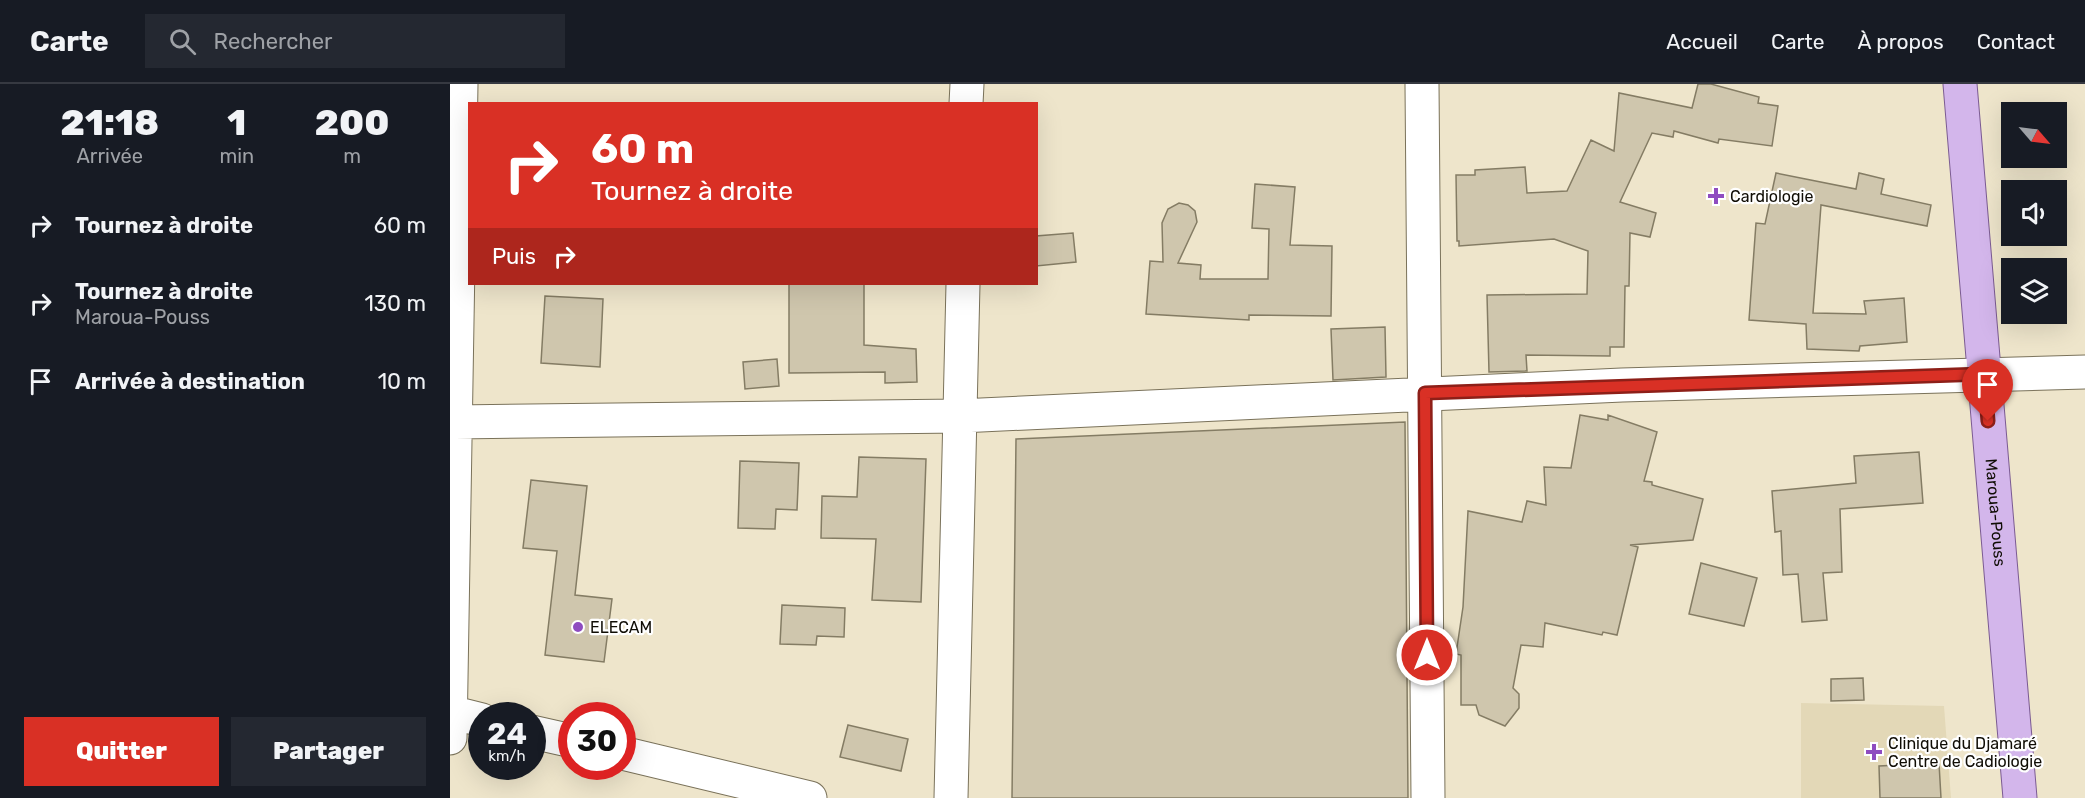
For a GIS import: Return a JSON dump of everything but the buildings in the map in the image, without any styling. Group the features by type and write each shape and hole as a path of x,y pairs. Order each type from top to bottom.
{"main road":[{"name":"Maroua-Pouss","path":"1960,84 2020,798"}],"street":[{"path":"458,721 455,422 461,84"},
{"path":"966,102 967,84"},
{"path":"1422,84 1428,798"},
{"path":"951,798 963,285"},
{"path":"455,422 960,416 1425,393 2085,372"},
{"path":"636,756 810,798"}],"shaded area":[{"name":"Clinique du Djamaré Centre de Cadiologie","path":"1801,703 1944,706 1951,798 1801,798"}],"place":[{"name":"Cardiologie","path":"1716,196"},
{"name":"ELECAM","path":"578,627"},
{"name":"Clinique du Djamaré Centre de Cadiologie","path":"1874,752"}],"route":[{"path":"1427,655 1425,393 1984,374 1988,421"}]}
